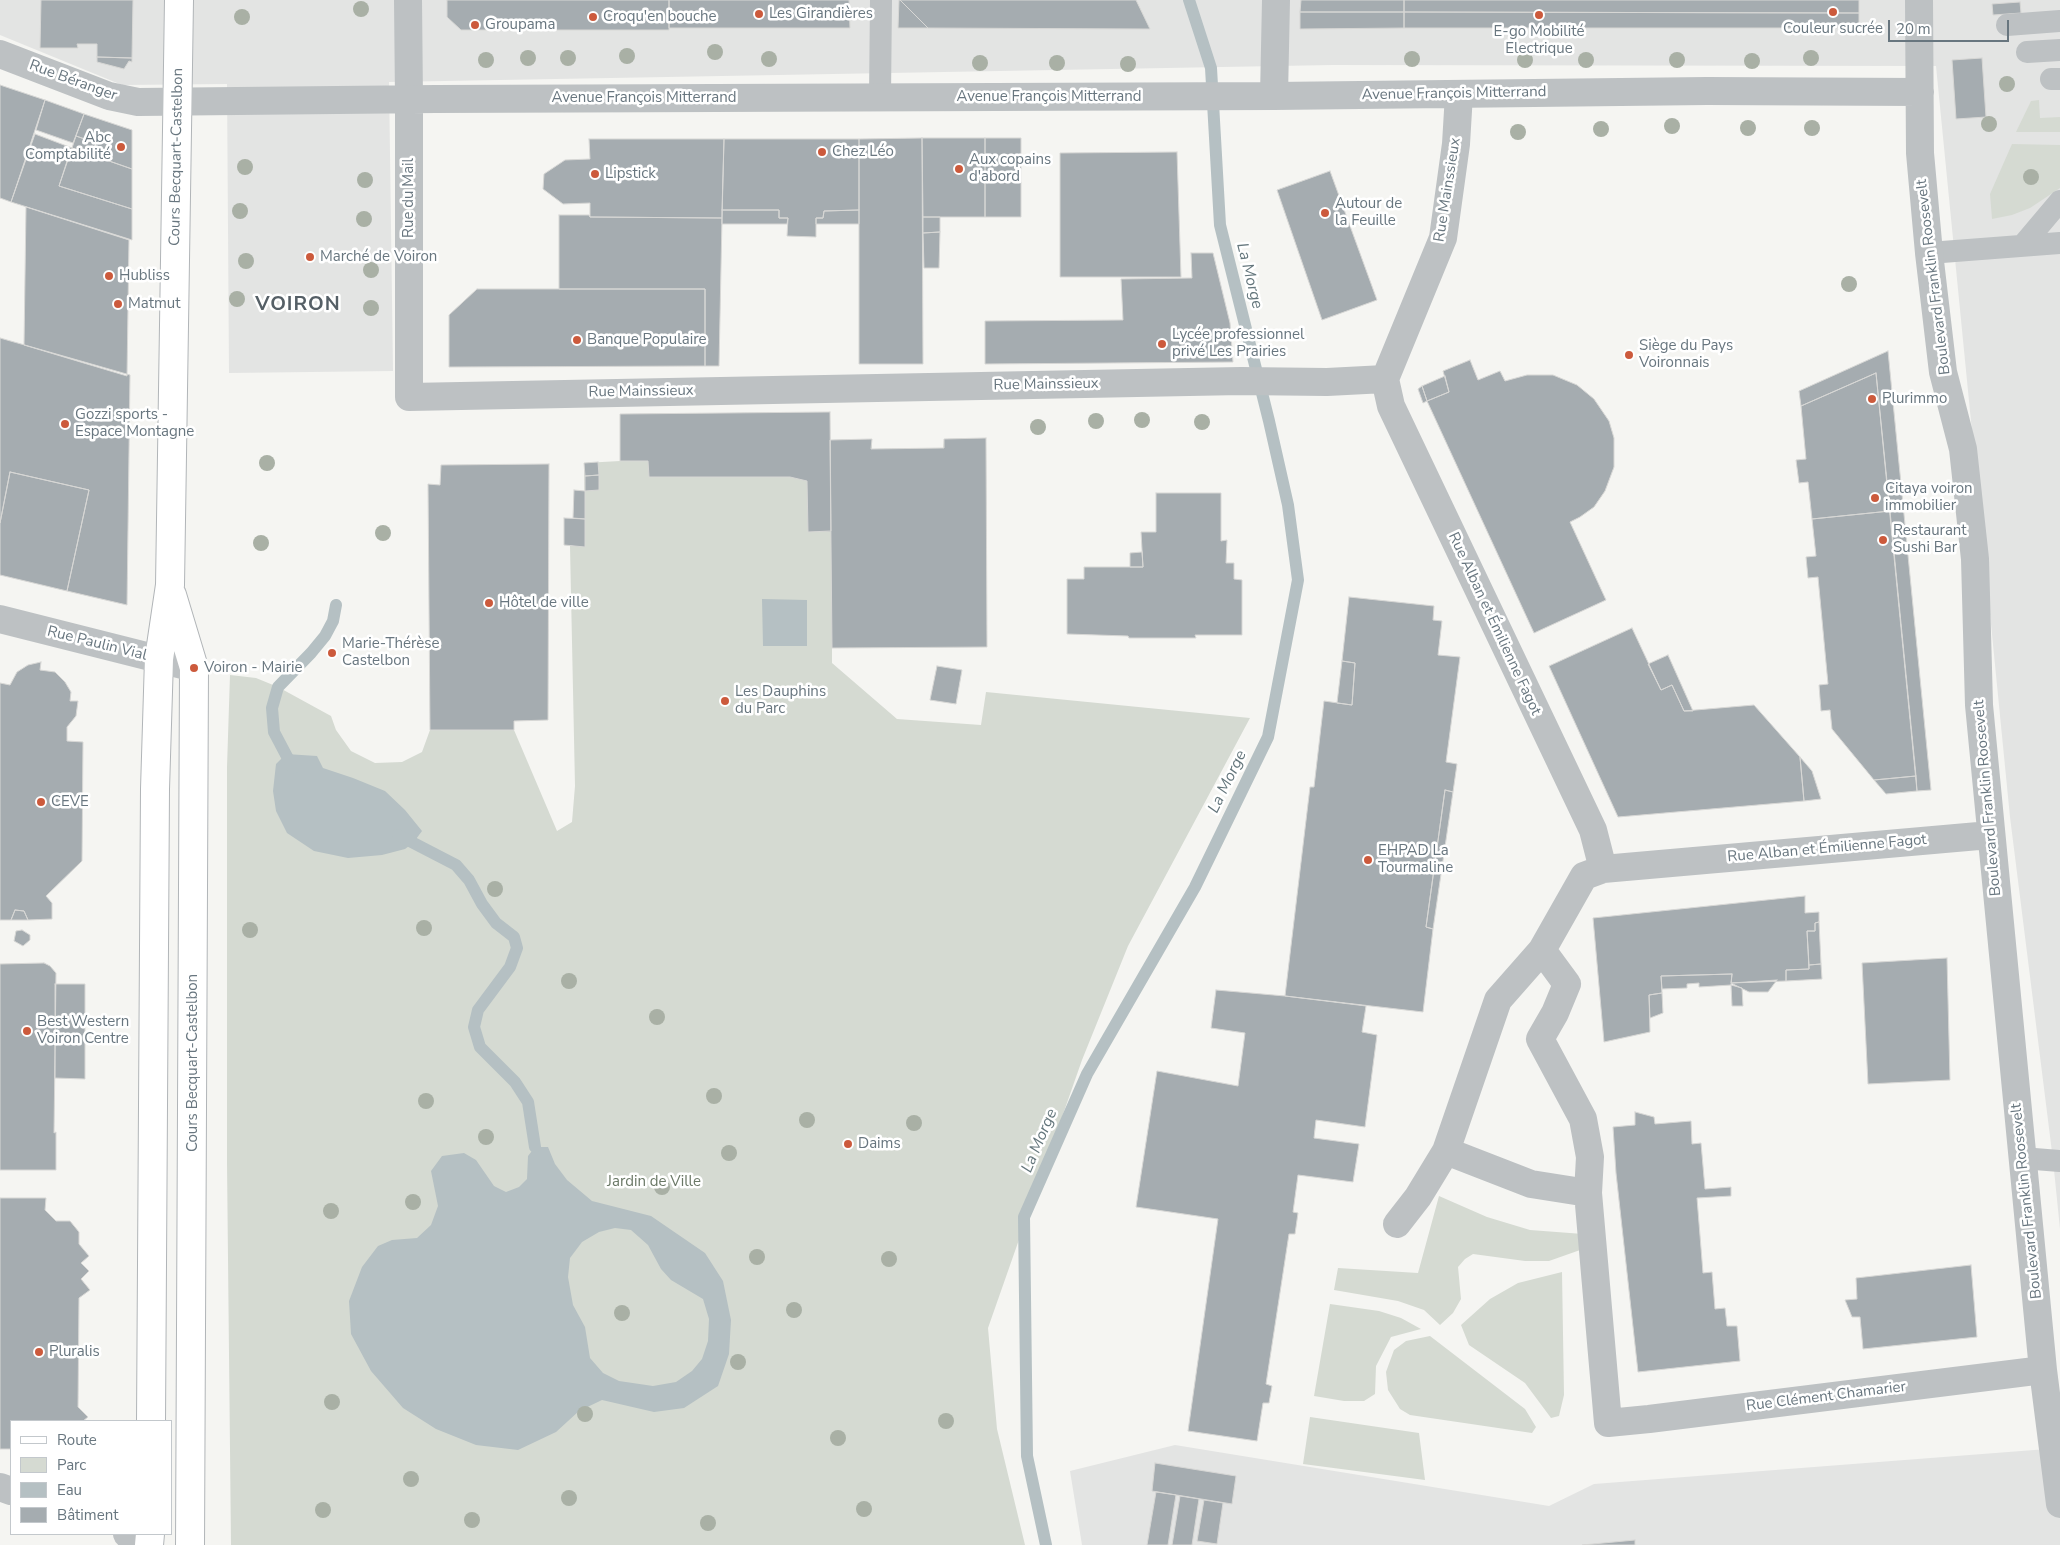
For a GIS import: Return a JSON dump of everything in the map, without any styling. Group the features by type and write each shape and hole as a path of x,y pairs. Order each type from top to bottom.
{"main road":[{"name":"Cours Becquart-Castelbon","path":"151,1420 155,808 159,659 170,585 179,0"},
{"name":"Cours Becquart-Castelbon","path":"170,585 194,668 190,1545"}],"street":[{"name":"Rue du Mail","path":"401,396 409,99 408,0"},
{"path":"1274,96 1276,0"},
{"name":"Boulevard Franklin Roosevelt","path":"1919,0 1920,153 1929,253 1943,372 1963,449 1975,559 1979,705 1990,835 2043,1370 2060,1504"},
{"name":"Rue Béranger","path":"0,54 109,96 138,102 178,102"},
{"name":"Avenue François Mitterrand","path":"178,102 409,99 1274,96 1707,91 1920,92"},
{"name":"Rue Mainssieux","path":"401,396 1385,379 1443,238 1456,144 1459,94"},
{"name":"Rue Alban et Émilienne Fagot","path":"1385,379 1391,406 1593,830 1603,869"},
{"name":"Rue Paulin Vial","path":"0,619 194,668"},
{"name":"Rue Alban et Émilienne Fagot","path":"1397,1224 1418,1197 1446,1151 1498,1000 1542,950 1584,876 1603,869 1990,835"},
{"path":"1446,1151 1531,1184 1588,1193 1590,1157 1583,1119 1540,1039 1555,1013 1567,984 1542,950"},
{"name":"Rue Clément Chamarier","path":"1588,1193 1608,1423 2043,1370"},
{"path":"128,1535 146,1545"}],"lane":[{"path":"880,97 881,0"},
{"path":"2007,25 2060,22"},
{"path":"2027,52 2060,50"},
{"path":"2022,246 2060,202"},
{"path":"1929,253 2060,243"},
{"path":"2022,1158 2060,1161"}],"shaded area":[{"path":"0,0 2060,0 2060,1229 2010,817 1936,66 1333,65 389,82 393,371 229,373 227,84 122,85 0,35"},
{"path":"1175,1445 1549,1506 1594,1484 2060,1448 2060,1545 1082,1545 1070,1471"}],"green space":[{"path":"2039,100 2040,118 2060,117 2060,132 2016,132 2031,101"},
{"path":"2012,144 2060,145 2060,188 2030,208 2012,215 1992,219 1990,194"},
{"name":"Jardin de Ville","path":"830,412 830,440 872,439 872,449 943,448 944,439 986,438 987,647 832,648 832,663 897,719 981,725 986,692 1250,718 1128,946 1082,1060 988,1328 997,1429 1025,1545 231,1545 227,1163 227,767 230,675 256,678 278,687 331,716 336,730 351,751 375,763 402,762 422,752 430,730 514,730 557,831 572,822 575,786 570,546 585,546 584,463 620,461 620,414"},
{"path":"1439,1196 1487,1217 1530,1230 1583,1234 1583,1249 1549,1261 1525,1261 1473,1254 1458,1267 1461,1299 1453,1313 1440,1325 1424,1310 1398,1301 1334,1290 1338,1268 1418,1273"},
{"path":"1562,1272 1564,1395 1559,1416 1551,1418 1525,1383 1469,1345 1461,1325 1490,1299 1518,1283"},
{"path":"1330,1304 1379,1311 1401,1318 1421,1329 1391,1337 1376,1366 1375,1394 1364,1401 1344,1401 1314,1396"},
{"path":"1430,1336 1525,1409 1536,1427 1532,1433 1410,1415 1400,1409 1388,1390 1386,1372 1394,1350 1406,1341"},
{"path":"1310,1417 1419,1433 1425,1480 1303,1464"}],"water":[{"path":"762,599 807,600 807,646 763,646"},
{"path":"286,754 317,756 323,768 385,791 405,810 422,831 413,843 405,849 382,855 348,858 314,851 287,833 276,811 273,791 276,764"},
{"path":"535,1147 548,1147 555,1164 567,1180 592,1201 651,1216 705,1253 723,1281 731,1320 729,1354 718,1386 684,1408 654,1412 602,1400 579,1411 556,1432 518,1450 476,1445 436,1429 403,1408 371,1371 351,1334 349,1301 362,1267 378,1246 392,1240 417,1238 431,1225 438,1206 431,1171 442,1156 464,1153 476,1160 494,1186 506,1192 519,1187 527,1179 528,1156","holes":["615,1228 631,1230 648,1245 661,1269 671,1280 703,1299 709,1319 708,1341 702,1359 692,1371 676,1382 653,1386 619,1381 603,1373 590,1358 585,1327 573,1305 568,1277 570,1258 582,1242 599,1232"]}],"building":[{"path":"41,0 133,0 132,58 97,57 97,44 77,44 78,48 40,48"},
{"path":"447,0 669,0 669,30 461,30 447,17"},
{"name":"Les Girandières","path":"669,0 849,0 850,28 669,28"},
{"path":"900,0 928,28 898,28"},
{"path":"900,0 1136,0 1150,29 928,28"},
{"path":"1301,0 1404,0 1404,12 1300,12"},
{"path":"1404,0 1859,0 1859,13 1404,12"},
{"path":"2020,2 2021,13 1993,15 1992,4"},
{"path":"1300,12 1404,12 1404,28 1300,29"},
{"path":"1404,12 1859,13 1859,28 1404,28"},
{"path":"97,57 132,58 132,62 129,61 124,69 97,62"},
{"path":"1982,58 1986,117 1956,119 1952,60"},
{"path":"0,85 45,100 11,202 0,198"},
{"path":"45,100 84,114 73,143 36,130"},
{"path":"84,114 132,130 132,169 92,155 96,143 76,136"},
{"path":"35,134 72,148 59,186 132,209 132,240 11,202"},
{"path":"76,136 96,143 92,155 72,148"},
{"path":"922,138 985,138 985,217 923,217"},
{"path":"922,138 923,364 859,364 859,139"},
{"path":"985,138 1021,138 1021,217 985,217"},
{"path":"589,139 724,139 722,218 590,217 590,203 563,204 543,189 544,174 565,160 590,159"},
{"path":"724,139 859,139 859,210 824,211 823,218 816,218 816,237 787,236 788,218 779,218 779,210 722,210"},
{"path":"72,148 86,153 83,160 69,155"},
{"path":"1177,152 1181,277 1060,277 1060,153"},
{"path":"86,153 132,169 132,209 59,186 69,155 83,160"},
{"path":"1330,171 1377,300 1322,320 1277,190"},
{"path":"26,207 129,240 127,376 24,345"},
{"path":"722,210 779,210 779,218 788,218 787,224 722,224"},
{"path":"859,210 859,224 816,224 816,218 823,218 824,211"},
{"path":"559,215 722,218 719,366 705,366 705,289 559,289"},
{"path":"923,217 940,217 940,232 923,233"},
{"path":"940,232 939,268 924,268 923,233"},
{"path":"1191,253 1213,253 1230,323 1233,362 985,364 985,321 1123,320 1121,279 1192,278"},
{"name":"Banque Populaire","path":"477,289 705,289 705,366 449,367 449,315"},
{"name":"Gozzi sports - Espace Montagne","path":"0,338 130,375 127,605 67,591 89,490 10,472 0,523"},
{"path":"1888,351 1931,790 1917,791 1876,373 1801,406 1799,391"},
{"path":"1470,360 1478,380 1500,371 1505,381 1527,375 1553,375 1577,385 1594,399 1609,421 1614,438 1614,467 1605,491 1594,507 1570,522 1606,600 1534,633 1427,401 1449,392 1443,371"},
{"path":"1876,373 1890,511 1812,519 1808,482 1799,483 1796,460 1806,459 1801,406"},
{"path":"1445,376 1449,392 1427,401 1422,386"},
{"path":"1422,386 1427,401 1423,403 1418,389"},
{"path":"830,412 831,531 808,532 807,481 790,477 649,477 648,461 620,461 620,414"},
{"path":"986,438 987,647 832,648 830,440 872,439 871,449 944,448 944,439"},
{"path":"598,462 599,475 585,476 584,463"},
{"name":"Hôtel de ville","path":"549,464 548,720 514,721 514,730 430,730 428,484 440,485 441,465"},
{"path":"10,472 89,490 67,591 0,575 0,523"},
{"path":"599,475 599,490 585,491 585,476"},
{"path":"574,490 585,491 585,519 573,518"},
{"path":"1156,493 1221,493 1221,541 1227,540 1226,563 1234,563 1234,579 1242,580 1242,635 1195,635 1196,638 1129,638 1128,636 1067,634 1067,579 1084,579 1084,567 1143,567 1141,532 1156,532"},
{"path":"1890,511 1916,776 1874,780 1832,729 1830,710 1821,711 1819,685 1828,684 1818,577 1808,578 1806,557 1816,556 1812,519"},
{"path":"564,518 585,519 585,547 564,545"},
{"path":"1142,552 1143,567 1130,567 1130,553"},
{"name":"EHPAD La Tourmaline","path":"1349,597 1434,606 1433,620 1442,621 1438,655 1460,657 1446,762 1457,764 1453,792 1445,790 1426,927 1433,929 1423,1012 1285,996 1310,787 1314,787 1324,701 1352,705 1355,663 1342,661"},
{"path":"1632,628 1661,690 1672,685 1684,711 1754,705 1800,757 1804,801 1618,817 1549,666"},
{"path":"1668,655 1693,711 1684,711 1672,685 1661,690 1648,664"},
{"path":"1342,661 1355,663 1352,705 1337,703"},
{"name":"CEVE","path":"41,662 40,670 55,672 65,682 71,692 70,701 78,701 76,716 67,727 67,741 83,742 82,861 46,896 52,903 52,919 28,920 24,911 15,910 11,920 0,920 0,683 10,685 17,672 28,665"},
{"path":"937,666 962,670 956,704 930,700"},
{"path":"1800,757 1812,771 1821,799 1804,801"},
{"path":"1916,776 1917,791 1886,794 1874,780"},
{"path":"1445,790 1453,792 1433,929 1426,927"},
{"path":"1805,896 1805,913 1819,912 1819,922 1815,923 1815,931 1807,931 1809,969 1786,970 1786,981 1731,983 1732,974 1661,976 1662,993 1649,995 1650,1032 1604,1042 1593,918"},
{"path":"15,910 24,911 28,920 11,920"},
{"path":"1819,922 1821,964 1809,965 1807,931 1815,931 1815,923"},
{"path":"22,930 30,935 30,940 23,946 14,941 16,931"},
{"path":"1947,958 1950,1080 1868,1084 1862,963"},
{"name":"Best Western Voiron Centre","path":"44,963 50,966 56,973 54,1133 56,1132 56,1170 0,1170 0,964"},
{"path":"1821,964 1822,979 1786,981 1786,970 1809,969 1809,965"},
{"path":"1732,974 1731,985 1699,987 1699,983 1687,984 1687,988 1662,989 1661,976"},
{"path":"1777,980 1768,992 1749,992 1731,983"},
{"path":"55,984 85,984 85,1079 55,1078"},
{"path":"1731,985 1742,988 1743,1006 1732,1006"},
{"path":"1216,990 1366,1006 1362,1032 1377,1035 1365,1127 1316,1120 1314,1138 1359,1144 1353,1182 1298,1175 1293,1212 1298,1213 1295,1234 1289,1234 1266,1384 1272,1386 1269,1403 1263,1403 1257,1441 1188,1431 1218,1219 1136,1207 1157,1071 1238,1086 1245,1033 1211,1028"},
{"path":"1662,993 1663,1013 1650,1018 1649,995"},
{"path":"1635,1112 1654,1117 1655,1124 1691,1121 1692,1144 1701,1143 1705,1189 1731,1187 1731,1196 1697,1198 1703,1273 1712,1272 1715,1309 1725,1308 1727,1326 1737,1326 1740,1361 1638,1372 1616,1173 1613,1127 1635,1125"},
{"name":"Pluralis","path":"0,1198 46,1198 45,1210 56,1221 70,1221 79,1232 79,1244 89,1256 81,1263 89,1271 81,1279 90,1290 79,1298 78,1407 88,1417 84,1420 10,1420 10,1449 0,1449"},
{"path":"1971,1265 1977,1337 1863,1349 1860,1317 1852,1317 1845,1300 1857,1299 1856,1278"},
{"path":"1155,1463 1236,1476 1232,1504 1152,1491"},
{"path":"1156,1492 1176,1495 1168,1545 1147,1545"},
{"path":"1180,1496 1199,1499 1192,1545 1172,1545"},
{"path":"1204,1500 1223,1503 1217,1544 1197,1541"},
{"path":"1635,1540 1635,1545 1582,1545"}],"waterway":[{"name":"La Morge","path":"1046,1545 1027,1456 1024,1217 1087,1074 1195,887 1268,737 1298,580 1288,505 1220,225 1211,68 1189,0"},
{"path":"293,768 274,732 272,708 278,687 325,636 333,621 336,605"},
{"path":"398,835 456,865 469,880 482,904 496,923 514,937 517,948 510,967 478,1010 474,1027 480,1047 515,1082 528,1102 535,1147"}],"place":[{"name":"Couleur sucrée","path":"1833,12"},
{"name":"Les Girandières","path":"759,14"},
{"name":"E-go Mobilité Electrique","path":"1539,15"},
{"name":"Croqu'en bouche","path":"593,17"},
{"name":"Groupama","path":"475,25"},
{"name":"Abc Comptabilité","path":"121,147"},
{"name":"Chez Léo","path":"822,152"},
{"name":"Aux copains d'abord","path":"959,169"},
{"name":"Lipstick","path":"595,174"},
{"name":"Autour de la Feuille","path":"1325,213"},
{"name":"Marché de Voiron","path":"310,257"},
{"name":"Hubliss","path":"109,276"},
{"name":"Matmut","path":"118,304"},
{"name":"Banque Populaire","path":"577,340"},
{"name":"Lycée professionnel privé Les Prairies","path":"1162,344"},
{"name":"Siège du Pays Voironnais","path":"1629,355"},
{"name":"Plurimmo","path":"1872,399"},
{"name":"Gozzi sports - Espace Montagne","path":"65,424"},
{"name":"Citaya voiron immobilier","path":"1875,498"},
{"name":"Restaurant Sushi Bar","path":"1883,540"},
{"name":"Hôtel de ville","path":"489,603"},
{"name":"Marie-Thérèse Castelbon","path":"332,653"},
{"name":"Voiron - Mairie","path":"194,668"},
{"name":"Les Dauphins du Parc","path":"725,701"},
{"name":"CEVE","path":"41,802"},
{"name":"EHPAD La Tourmaline","path":"1368,860"},
{"name":"Best Western Voiron Centre","path":"27,1031"},
{"name":"Daims","path":"848,1144"},
{"name":"Pluralis","path":"39,1352"}],"district":[{"name":"VOIRON","path":"298,305"}]}
